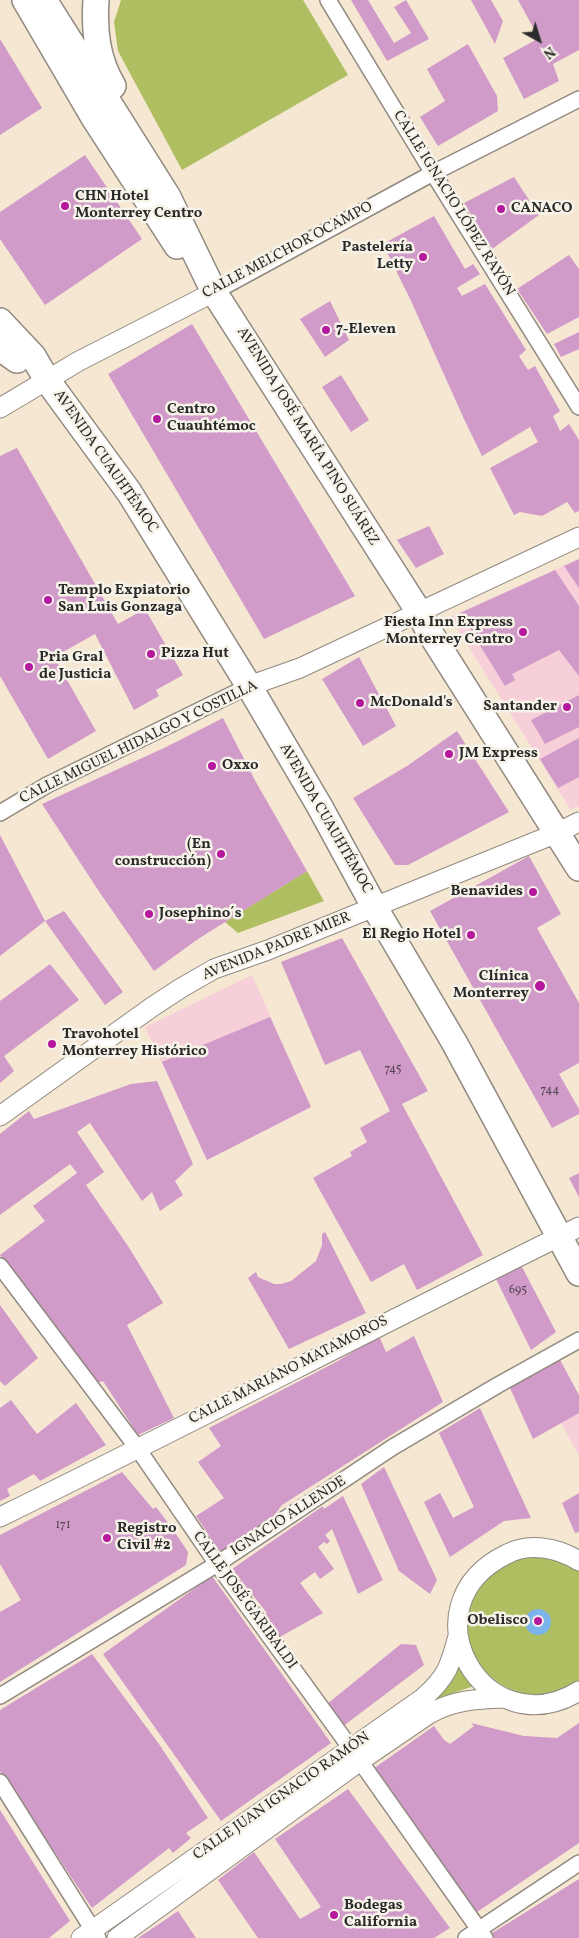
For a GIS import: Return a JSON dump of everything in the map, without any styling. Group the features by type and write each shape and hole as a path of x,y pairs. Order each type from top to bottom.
{"highway":[{"path":"25,0 105,135 184,257 214,292"},
{"name":"AVENIDA JOSÉ MARÍA PINO SUÁREZ","path":"44,0 168,197 214,292 419,612 427,628 579,868"},
{"path":"96,0 95,13 98,51 108,76 156,157 168,197"},
{"name":"AVENIDA CUAUHTÉMOC","path":"0,321 33,356 47,380 129,492 248,686 320,808 375,908 569,1231 579,1273"},
{"name":"AVENIDA CUAUHTÉMOC","path":"6,351 47,380"}],"street":[{"name":"CALLE IGNACIO LÓPEZ RAYÓN","path":"328,0 432,173 579,407"},
{"name":"CALLE MELCHOR OCAMPO","path":"0,408 79,361 214,292 432,173 579,99"},
{"name":"CALLE MIGUEL HIDALGO Y COSTILLA","path":"0,813 47,786 248,686 300,668 372,636 419,612 579,538"},
{"name":"AVENIDA PADRE MIER","path":"0,1116 181,988 214,969 375,908 557,833 579,822"},
{"name":"CALLE MARIANO MATAMOROS","path":"0,1517 138,1450 374,1328 569,1231"},
{"name":"CALLE JOSÉ GARIBALDI","path":"0,1266 138,1450 217,1564 482,1934"},
{"name":"IGNACIO ALLENDE","path":"0,1696 217,1564 394,1448 498,1385 579,1340"},
{"path":"575,1554 550,1548 530,1548 511,1552 493,1560 478,1574 466,1590 460,1604 458,1636 463,1656 473,1673 487,1688 504,1698 522,1703 542,1704 560,1700 579,1691"},
{"name":"CALLE JUAN IGNACIO RAMÓN","path":"117,1938 355,1755 423,1698 438,1684 449,1666 458,1636"},
{"name":"CALLE JUAN IGNACIO RAMÓN","path":"91,1935 355,1755 440,1708 468,1699 504,1698"},
{"path":"0,1782 91,1935"},
{"path":"466,1938 482,1934 579,1864"}],"shaded area":[{"path":"579,559 579,806 571,810 450,617"},
{"path":"252,975 311,1107 207,1160 145,1027"},
{"path":"579,1413 579,1456 561,1423"}],"green space":[{"path":"121,0 303,0 348,75 182,170 118,51 114,22"},
{"path":"307,871 324,901 238,933 225,922"},
{"path":"520,1552 579,1564 579,1682 555,1693 539,1695 523,1693 508,1688 495,1680 484,1669 475,1656 469,1642 468,1610 477,1585 490,1571"},
{"path":"460,1662 477,1685 436,1699"}],"water":[{"path":"538,1609 547,1613 551,1622 547,1631 538,1635 529,1631 525,1622 529,1613"}],"building":[{"path":"351,0 368,0 394,43 411,33 394,7 406,0 429,39 387,61"},
{"path":"471,0 491,0 503,21 495,44"},
{"path":"518,0 579,0 579,50 553,64 559,81 524,99 503,58 539,38"},
{"path":"0,39 42,108 0,135"},
{"path":"468,44 497,96 498,111 438,146 420,117 445,101 427,69"},
{"path":"85,155 142,239 45,305 0,239 0,212"},
{"name":"CANACO","path":"514,177 539,215 492,249 464,203"},
{"path":"434,216 465,269 473,264 480,274 457,288 462,296 485,284 526,350 519,356 528,370 535,366 560,411 553,416 560,431 569,424 579,440 579,511 575,513 567,502 542,516 520,512 514,515 490,468 538,442 530,427 482,456 464,419 383,244"},
{"path":"569,255 579,269 579,317 547,334 517,289"},
{"name":"7-Eleven","path":"330,301 349,340 325,357 300,319"},
{"path":"192,324 355,596 264,639 108,374"},
{"path":"579,332 579,349 561,357 554,344"},
{"path":"341,375 369,420 351,432 322,387"},
{"path":"17,448 118,624 145,609 183,675 156,690 159,696 134,710 95,634 54,657 96,731 48,759 0,676 0,456"},
{"path":"429,526 444,554 416,568 397,540"},
{"path":"579,559 579,588 564,566"},
{"path":"555,570 579,606 579,676 559,650 512,674 515,680 505,686 460,613"},
{"name":"McDonald's","path":"359,657 396,726 363,746 322,679"},
{"name":"Santander","path":"579,695 579,727 545,744 531,720"},
{"path":"223,718 257,784 307,871 198,939 154,971 42,804 166,747"},
{"path":"457,731 509,812 408,865 395,865 353,798 407,766"},
{"path":"579,738 579,777 558,788 540,759"},
{"path":"0,835 45,921 0,956"},
{"path":"529,856 561,914 537,928 579,1003 579,1063 559,1074 579,1109 579,1114 552,1128 430,911"},
{"path":"64,911 123,992 105,1005 45,921"},
{"path":"342,938 428,1091 402,1104 483,1255 417,1290 404,1264 371,1282 313,1178 352,1156 350,1152 367,1142 360,1128 390,1111 360,1050 325,1065 281,962"},
{"path":"50,964 79,1000 4,1056 14,1071 0,1083 0,1001"},
{"path":"270,1017 311,1107 207,1160 162,1062"},
{"path":"157,1081 193,1164 175,1181 183,1195 160,1211 152,1192 142,1201 90,1123 77,1132 104,1172 86,1185 128,1246 163,1303 127,1325 174,1418 138,1435 103,1381 95,1384 0,1255 45,1221 33,1206 77,1173 70,1164 0,1215 0,1134 29,1111 34,1119 131,1084"},
{"path":"579,1173 579,1197 569,1178"},
{"path":"325,1232 366,1313 289,1349 248,1278 256,1272 258,1277 274,1284 291,1281 316,1261 322,1245 322,1234"},
{"path":"521,1265 556,1332 531,1350 495,1277"},
{"path":"0,1305 38,1358 5,1386 0,1381"},
{"path":"379,1336 386,1352 414,1336 443,1402 282,1505 270,1521 220,1552 196,1516 224,1498 198,1462 221,1446 209,1428 336,1362"},
{"path":"559,1358 579,1395 579,1413 533,1439 510,1388"},
{"path":"11,1400 37,1434 76,1403 106,1445 40,1481 34,1474 7,1489 10,1496 0,1501 0,1408"},
{"path":"480,1408 531,1518 504,1521 450,1557 424,1502 440,1493 453,1518 474,1507 439,1433"},
{"path":"384,1467 437,1580 430,1594 399,1571 361,1484"},
{"path":"122,1472 153,1509 156,1507 172,1528 188,1552 186,1565 0,1682 0,1612 21,1600 0,1564 0,1535"},
{"path":"579,1493 579,1532 575,1533 562,1503"},
{"path":"343,1496 383,1580 358,1594 332,1529 325,1535 330,1541 327,1544 324,1542 318,1547 334,1569 320,1579 315,1572 300,1583 323,1613 276,1639 260,1617 267,1613 232,1569 323,1506 324,1509"},
{"path":"212,1576 331,1743 221,1821 103,1654"},
{"path":"401,1644 416,1645 424,1665 342,1727 327,1704"},
{"path":"92,1654 159,1744 208,1818 186,1833 191,1838 173,1853 169,1848 92,1908 0,1771 0,1710"},
{"path":"471,1723 524,1736 557,1738 579,1723 579,1843 477,1912 373,1769 434,1726 444,1740 450,1744 474,1726"},
{"path":"348,1789 450,1928 434,1938 258,1938 218,1880 254,1852 300,1919 321,1907 275,1839"},
{"path":"0,1810 70,1921 49,1938 0,1938"},
{"path":"579,1879 579,1938 491,1938 489,1935"},
{"path":"178,1911 196,1938 138,1938 162,1922"}],"place":[{"name":"CHN Hotel Monterrey Centro","path":"65,206"},
{"name":"CANACO","path":"501,209"},
{"name":"Pastelería Letty","path":"423,257"},
{"name":"7-Eleven","path":"326,330"},
{"name":"Centro Cuauhtémoc","path":"157,419"},
{"name":"Templo Expiatorio San Luis Gonzaga","path":"48,600"},
{"name":"Fiesta Inn Express Monterrey Centro","path":"523,632"},
{"name":"Pizza Hut","path":"151,654"},
{"name":"Pria Gral de Justicia","path":"29,667"},
{"name":"McDonald's","path":"360,703"},
{"name":"Santander","path":"567,707"},
{"name":"JM Express","path":"449,754"},
{"name":"Oxxo","path":"212,766"},
{"name":"(En construcción)","path":"221,854"},
{"name":"Benavides","path":"533,892"},
{"name":"Josephino´s","path":"149,914"},
{"name":"El Regio Hotel","path":"471,935"},
{"name":"Clínica Monterrey","path":"540,986"},
{"name":"Travohotel Monterrey Histórico","path":"52,1044"},
{"name":"Registro Civil #2","path":"107,1538"},
{"name":"Obelisco","path":"538,1621"},
{"name":"Bodegas California","path":"334,1915"}]}
